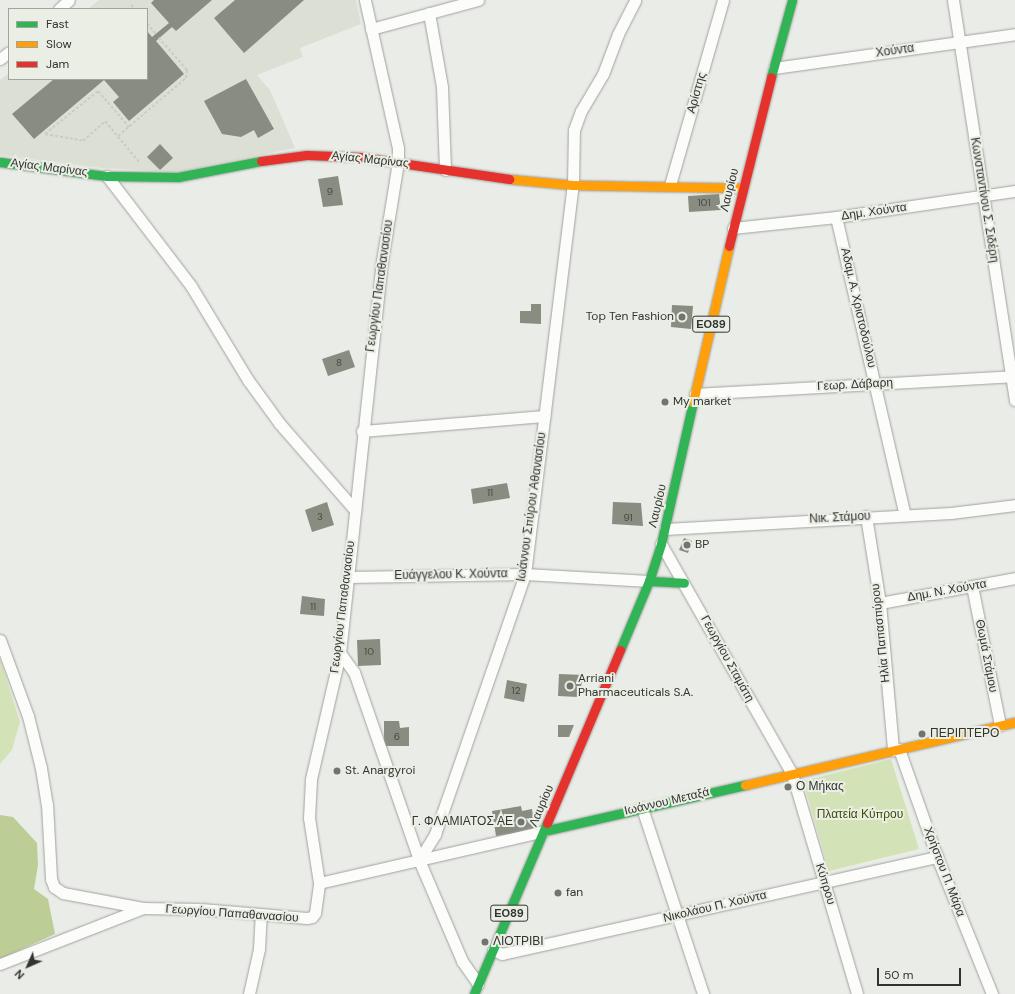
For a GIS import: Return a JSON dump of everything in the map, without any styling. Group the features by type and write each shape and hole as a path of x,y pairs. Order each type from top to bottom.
{"street":[{"path":"60,8 69,0"},
{"name":"Γεωργίου Παπαθανασίου","path":"0,964 143,908 202,909 261,916 312,917 319,883 313,858 309,802 311,779 340,653 349,577 362,431 381,267 398,162 398,148 365,0"},
{"path":"371,29 475,0"},
{"name":"Ιωάννου Σπύρου Αθανασίου","path":"420,860 435,834 525,574 573,185 573,142 577,121 603,74 618,34 635,0"},
{"name":"Αρίστης","path":"670,186 723,0"},
{"name":"Λαυρίου","path":"476,989 649,581 662,544 742,188 792,0"},
{"name":"Κωνσταντίνου Σ. Σιδέρη","path":"953,0 983,196 1013,376 1015,400"},
{"path":"429,13 442,87 445,170"},
{"name":"Χούντα","path":"774,68 1015,34"},
{"path":"0,59 8,53"},
{"name":"Αγίας Μαρίνας","path":"0,162 107,176 178,177 254,162 307,155 360,157 445,170 573,185 742,188"},
{"path":"107,176 191,286 248,380 280,424 355,510"},
{"name":"Δημ. Χούντα","path":"733,228 836,217 1015,191"},
{"name":"Αδαμ. Α. Χριστοδούλου","path":"836,217 906,515"},
{"name":"Γεωρ. Δάβαρη","path":"695,394 1013,376"},
{"path":"362,431 544,416"},
{"name":"Νικ. Στάμου","path":"665,529 866,516 906,515 1015,505"},
{"name":"Ηλία Παπασπύρου","path":"866,516 880,603 896,750"},
{"name":"Γεωργίου Σταμάτη","path":"662,544 792,774"},
{"name":"Ευάγγελου Κ. Χούντα","path":"349,577 525,574 649,581"},
{"name":"Δημ. Ν. Χούντα","path":"880,603 1015,578"},
{"path":"649,581 684,583"},
{"name":"Θωμά Στάμου","path":"972,586 1000,725"},
{"path":"0,640 28,716 41,768 47,804 51,879 54,887 63,893 143,908"},
{"path":"340,653 354,672 420,860 462,961 476,989 484,994"},
{"name":"Ιωάννου Μεταξά","path":"319,883 1015,722"},
{"name":"Χρήστου Π. Μάρα","path":"896,750 992,994"},
{"name":"Κύπρου","path":"792,774 857,994"},
{"path":"642,808 703,994"},
{"name":"Νικολάου Π. Χούντα","path":"493,950 502,954 937,857"},
{"path":"249,994 259,949 261,916"}],"path":[{"path":"148,24 156,34"},
{"path":"118,136 186,78 187,70 159,38"},
{"path":"129,127 98,91 45,134 83,141 105,121 150,176"}],"shaded area":[{"path":"99,0 356,0 361,24 300,48 303,57 257,75 270,90 295,148 177,172 102,168 0,155 0,80 8,74 8,80 148,80 148,8 89,8"}],"green space":[{"path":"0,659 20,722 12,750 0,764"},
{"name":"Πλατεία Κύπρου","path":"891,759 919,849 829,871 803,781"},
{"path":"0,815 13,817 37,843 38,865 34,889 48,899 55,934 0,959"}],"building":[{"path":"154,0 212,0 176,31 172,27 156,41 184,74 129,121 113,102 119,97 104,80 148,80 148,32 152,37 169,23 151,3"},
{"path":"235,0 304,0 244,53 214,18"},
{"path":"246,79 274,129 258,138 254,130 241,137 222,134 204,101"},
{"path":"53,80 104,80 34,139 12,114"},
{"path":"160,144 173,158 160,170 147,157"},
{"path":"338,176 343,205 323,207 318,179"},
{"path":"719,194 721,210 689,212 688,196"},
{"path":"531,304 541,304 541,324 520,323 520,311 531,311"},
{"name":"Top Ten Fashion","path":"672,305 693,306 691,329 671,327"},
{"path":"349,350 355,367 328,376 322,359"},
{"path":"507,483 510,498 473,504 471,489"},
{"path":"327,502 334,525 312,532 305,510"},
{"path":"613,502 641,503 643,526 612,524"},
{"path":"684,538 692,541 688,553 679,550"},
{"path":"302,596 325,599 324,616 300,614"},
{"path":"380,639 381,665 358,666 357,640"},
{"name":"Arriani Pharmaceuticals S.A.","path":"559,674 584,675 578,697 558,696"},
{"path":"507,680 527,684 524,702 504,698"},
{"path":"384,721 399,721 400,728 409,727 409,746 384,746"},
{"path":"558,725 574,725 569,737 558,737"},
{"path":"521,806 522,811 532,809 535,830 496,836 492,811"}],"traffic: fast":[{"path":"771,77 792,0"},
{"path":"0,162 107,176 178,177 261,161"},
{"path":"620,650 649,581 661,544 693,402"},
{"path":"649,581 684,583"},
{"path":"544,831 745,785"},
{"path":"474,994 547,823"}],"traffic: slow":[{"path":"509,179 573,185 742,188"},
{"path":"693,402 729,246"},
{"path":"745,785 1015,722"}],"traffic: jam":[{"path":"729,246 771,77"},
{"path":"261,161 307,155 360,157 509,179"},
{"path":"547,823 620,650"}],"place":[{"name":"Top Ten Fashion","path":"682,317"},
{"name":"My market","path":"665,402"},
{"name":"BP","path":"687,545"},
{"name":"Arriani Pharmaceuticals S.A.","path":"570,686"},
{"name":"ΠΕΡΙΠΤΕΡΟ","path":"922,734"},
{"name":"St. Anargyroi","path":"337,771"},
{"name":"Ο Μήκας","path":"788,787"},
{"name":"Γ. ΦΛΑΜΙΑΤΟΣ ΑΕ","path":"521,822"},
{"name":"fan","path":"558,893"},
{"name":"ΛΙΟΤΡΙΒΙ","path":"485,942"}]}
